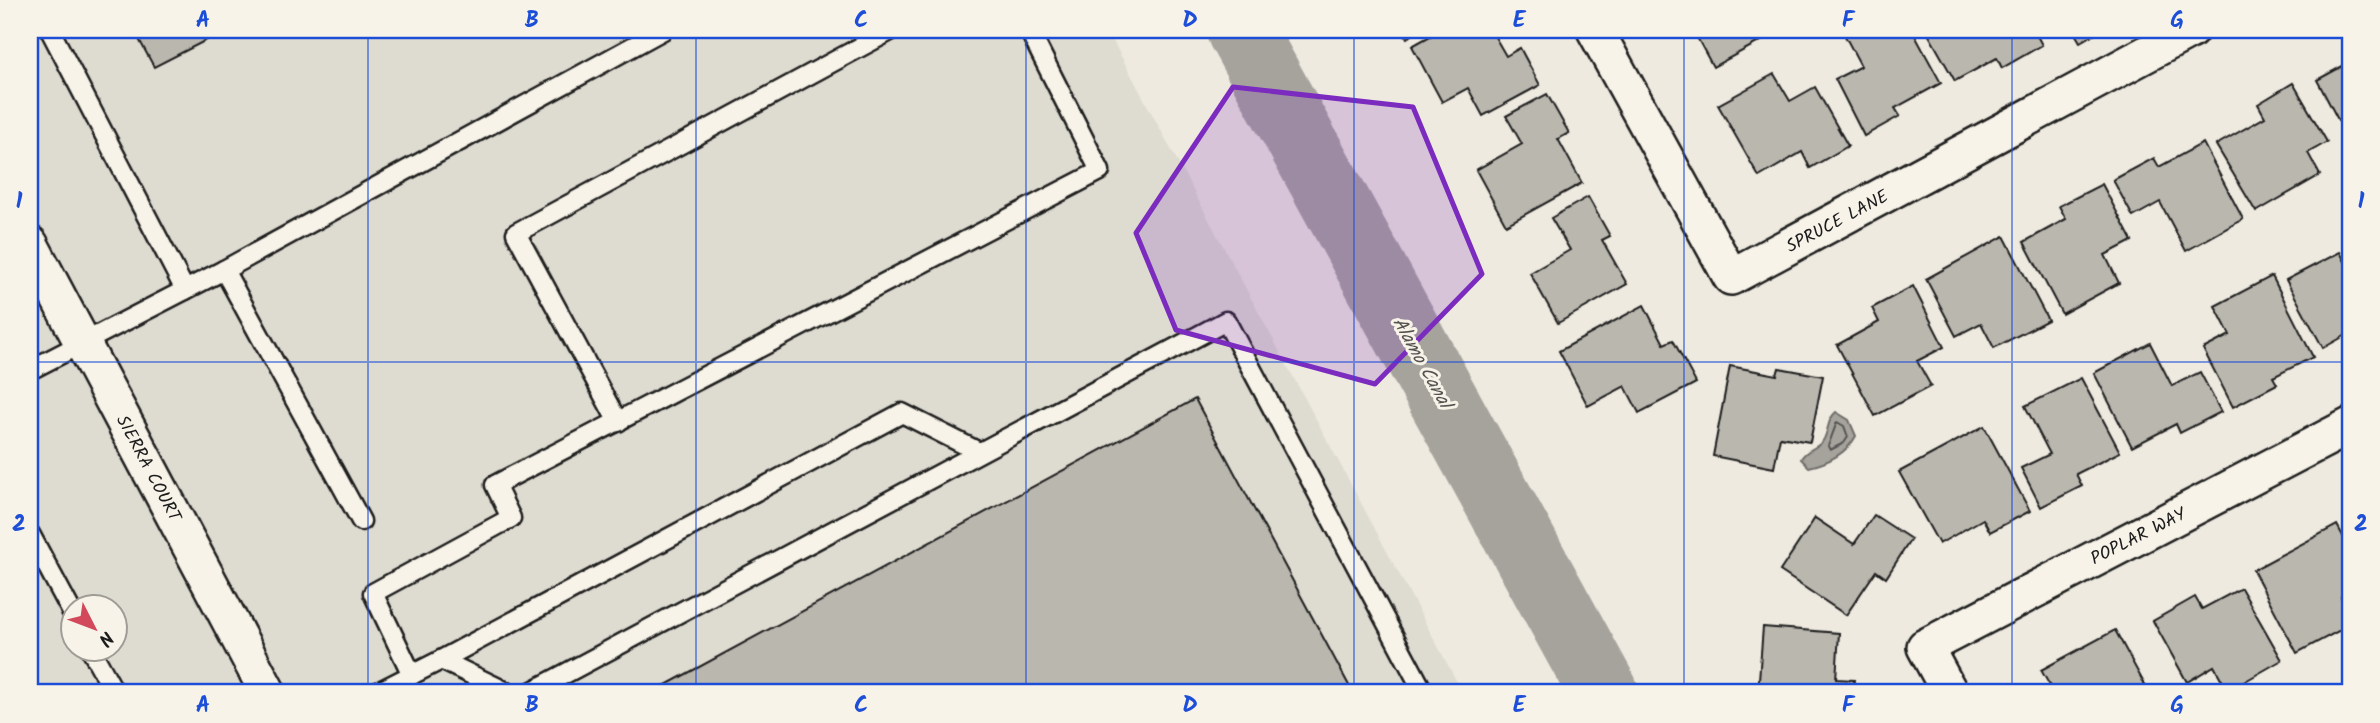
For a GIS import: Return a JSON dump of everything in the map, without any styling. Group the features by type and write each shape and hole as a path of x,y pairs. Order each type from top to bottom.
{"street":[{"name":"SPRUCE LANE","path":"1595,30 1731,277 2191,30"},
{"name":"SIERRA COURT","path":"30,244 268,693"},
{"name":"POPLAR WAY","path":"1950,693 1925,647 2350,426"}],"lane":[{"path":"50,30 185,290"},
{"path":"30,370 224,270 663,30"},
{"path":"618,422 516,233 892,30"},
{"path":"412,675 373,593 511,519 495,485 1100,171 1029,30"},
{"path":"224,270 361,521"},
{"path":"529,693 1226,321 1424,693"},
{"path":"376,693 902,413 979,452"},
{"path":"30,534 62,594"},
{"path":"441,660 509,693"},
{"path":"99,664 115,693"}],"highlighted area":[{"path":"1233,87 1413,107 1482,274 1375,384 1176,330 1136,233"}],"shaded area":[{"path":"30,30 1107,30 1463,693 30,693"}],"water":[{"path":"1836,412 1849,420 1856,436 1848,447 1836,456 1809,467 1801,459 1821,443"}],"building":[{"path":"134,30 226,30 154,67"},
{"path":"1402,30 1421,30 1407,38"},
{"path":"1441,30 1491,30 1506,56 1520,48 1540,85 1483,116 1468,88 1442,102 1412,46"},
{"path":"1693,30 1781,30 1713,67"},
{"path":"1856,30 1912,30 1941,83 1895,108 1900,116 1864,136 1835,79 1861,66 1845,36"},
{"path":"1926,30 2034,30 2042,45 2002,68 1997,58 1955,81"},
{"path":"2073,30 2101,30 2080,42"},
{"path":"2350,62 2350,130 2345,133 2317,80"},
{"path":"1774,74 1790,101 1815,87 1848,146 1810,168 1802,152 1759,177 1718,105"},
{"path":"2293,83 2327,142 2308,153 2320,175 2256,212 2216,145 2265,117 2258,104"},
{"path":"1547,94 1569,133 1558,139 1582,183 1506,225 1476,170 1522,144 1506,116"},
{"path":"2203,143 2243,219 2186,251 2160,202 2133,217 2113,180 2154,158 2159,167"},
{"path":"2102,184 2132,241 2105,255 2119,283 2062,314 2024,242 2066,219 2059,206"},
{"path":"1588,197 1610,236 1602,240 1627,284 1558,323 1530,273 1570,250 1551,218"},
{"path":"2004,236 2048,320 1994,348 1981,323 1956,336 1926,279"},
{"path":"2340,252 2350,271 2350,333 2323,348 2286,280"},
{"path":"2272,276 2313,357 2273,377 2277,384 2233,407 2203,349 2230,335 2215,306"},
{"path":"1913,286 1944,347 1917,361 1931,386 1875,416 1837,345 1879,322 1872,308"},
{"path":"1644,305 1664,344 1673,340 1696,383 1639,413 1625,386 1588,406 1559,351"},
{"path":"2150,343 2172,386 2200,372 2221,412 2180,433 2176,424 2132,447 2094,373"},
{"path":"1730,366 1777,375 1779,368 1823,376 1810,442 1780,437 1774,468 1713,456"},
{"path":"2081,378 2120,452 2076,474 2082,486 2041,507 2021,468 2050,454 2025,406"},
{"path":"1195,399 1353,693 651,693"},
{"path":"1984,426 2030,511 1990,532 1983,519 1939,544 1899,472"},
{"path":"1874,515 1911,539 1886,578 1876,571 1846,615 1780,571 1815,518 1854,544"},
{"path":"2337,525 2350,549 2350,592 2341,597 2350,614 2350,625 2297,653 2253,570"},
{"path":"2241,588 2282,660 2228,691 2214,666 2187,682 2153,621 2195,597 2202,609"},
{"path":"1763,627 1839,633 1836,679 1854,680 1853,693 1758,693"},
{"path":"2115,630 2145,685 2130,693 2054,693 2041,670"}],"waterway":[{"name":"Alamo Canal","path":"1241,30 1604,693"}]}
